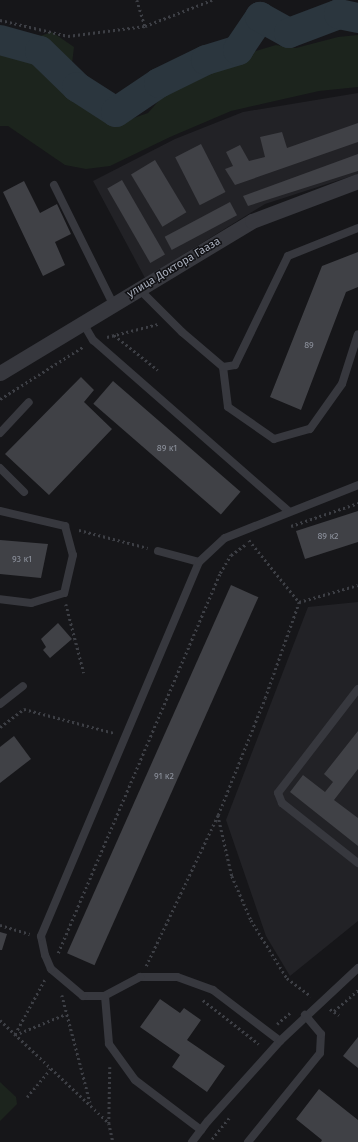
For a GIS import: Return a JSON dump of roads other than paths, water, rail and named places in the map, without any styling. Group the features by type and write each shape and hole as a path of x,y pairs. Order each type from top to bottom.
{"street":[{"name":"улица Доктора Гааза","path":"0,373 252,221 358,181"}],"lane":[{"path":"54,185 113,304"},
{"path":"223,367 236,364 288,256 358,228"},
{"path":"139,289 171,321 223,367 228,407 274,440 310,429 342,384 358,334"},
{"path":"83,323 93,340 288,511"},
{"path":"0,433 29,402"},
{"path":"0,468 24,492"},
{"path":"280,1041 213,990 177,977 140,977 105,996 83,996 58,976 51,968 45,955 41,936 199,562 225,538 243,532 288,511 358,485"},
{"path":"0,512 65,526 73,555 64,593 31,603 0,599"},
{"path":"158,551 199,562"},
{"path":"0,704 23,686"},
{"path":"358,689 278,793 282,803 358,863"},
{"path":"192,1142 200,1130 280,1041 306,1015 358,968"},
{"path":"105,996 109,1044 135,1080 200,1130"},
{"path":"248,1142 320,1053 321,1034 306,1015"}],"waterway":[{"path":"0,40 40,51 77,87 116,112 159,83 206,60 238,50 260,17 289,33 339,14 358,18"}]}
